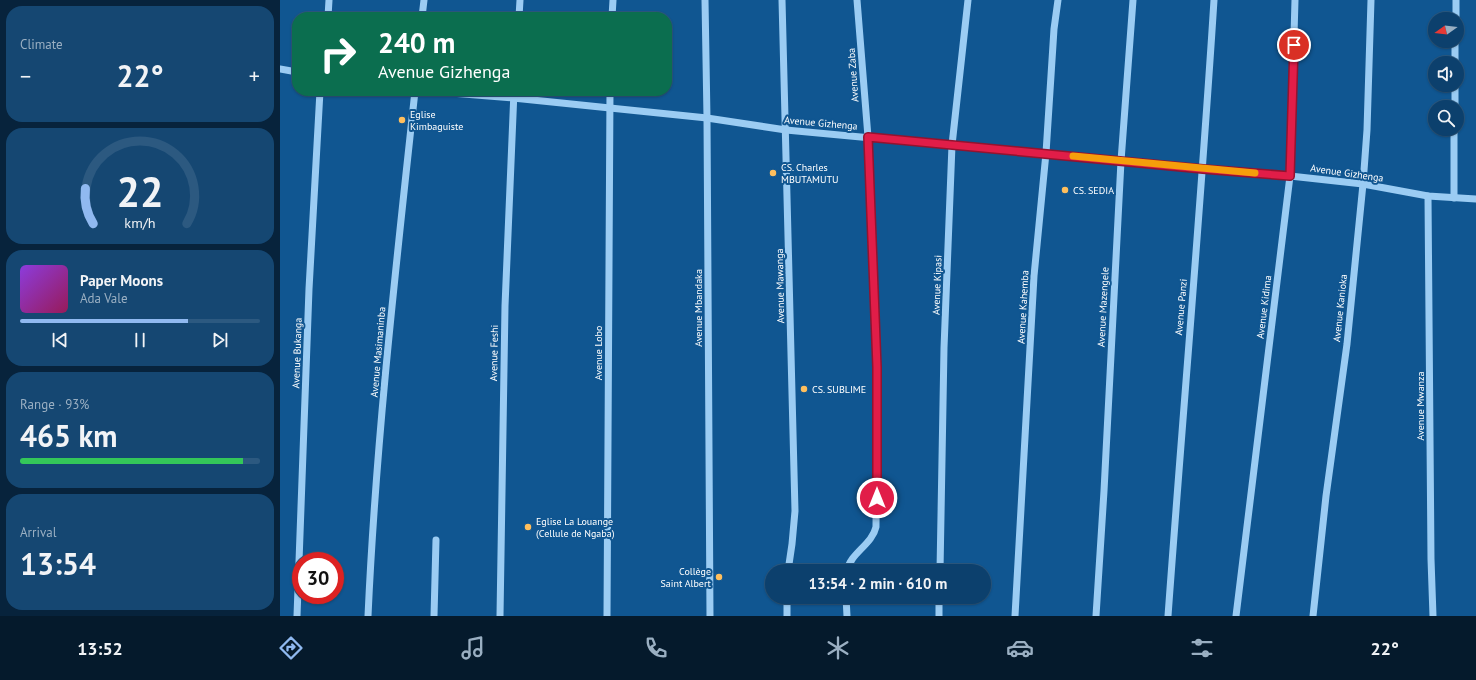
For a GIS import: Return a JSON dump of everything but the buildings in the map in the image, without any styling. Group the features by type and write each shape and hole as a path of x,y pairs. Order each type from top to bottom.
{"street":[{"path":"329,12 330,0"},
{"path":"423,12 424,0"},
{"path":"519,12 520,0"},
{"path":"612,12 613,0"},
{"name":"Avenue Mbandaka","path":"704,0 707,118 710,616"},
{"name":"Avenue Mawanga","path":"782,0 795,511 789,564"},
{"name":"Avenue Zaba","path":"850,564 852,560 873,538 876,527 877,367 868,137 857,0"},
{"name":"Avenue Kipasi","path":"940,564 944,348 952,145 968,0"},
{"name":"Avenue Kahemba","path":"1015,616 1034,276 1046,153 1054,29 1058,0"},
{"name":"Avenue Mazengele","path":"1096,616 1121,161 1133,0"},
{"name":"Avenue Panzi","path":"1168,616 1203,169 1214,0"},
{"name":"Avenue Kidima","path":"1236,616 1290,176 1295,0"},
{"name":"Avenue Kanioka","path":"1313,616 1326,496 1347,344 1363,184 1367,130 1371,0"},
{"path":"1456,0 1456,12"},
{"path":"280,69 292,71"},
{"name":"Avenue Bukanga","path":"297,616 309,289 320,96"},
{"name":"Avenue Masimaninba","path":"368,616 373,515 390,324 414,96"},
{"name":"Avenue Feshi","path":"500,616 505,306 514,96"},
{"name":"Avenue Gizhenga","path":"521,96 609,108 707,118 786,130 1290,176 1363,184 1428,196 1476,199"},
{"name":"Avenue Lobo","path":"607,616 610,96"},
{"path":"1454,136 1454,198"},
{"name":"Avenue Mwanza","path":"1428,196 1431,559 1433,616"},
{"path":"434,616 436,540"},
{"path":"787,604 787,616"},
{"path":"846,604 847,616"},
{"path":"939,604 939,616"}],"slow traffic":[{"path":"1073,156 1255,173"}],"place":[{"name":"Eglise Kimbaguiste","path":"402,120"},
{"name":"CS. Charles MBUTAMUTU","path":"773,173"},
{"name":"CS. SEDIA","path":"1065,190"},
{"name":"CS. SUBLIME","path":"804,389"},
{"name":"Eglise La Louange (Cellule de Ngaba)","path":"528,527"},
{"name":"Collège Saint Albert","path":"719,577"}],"route":[{"path":"877,498 877,367 868,137 1290,176 1294,45"}]}
